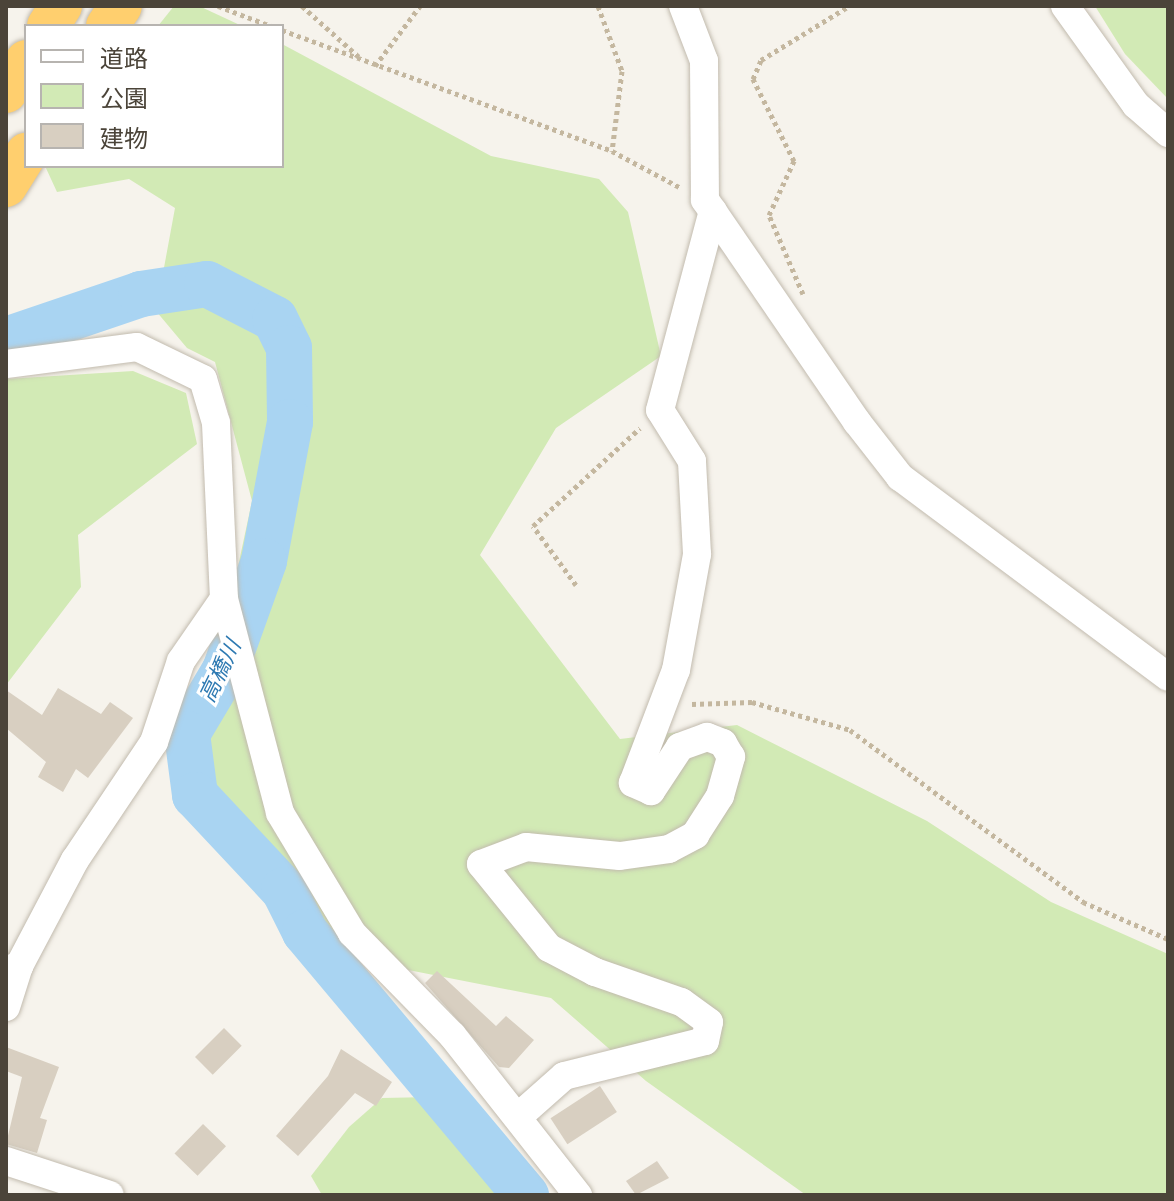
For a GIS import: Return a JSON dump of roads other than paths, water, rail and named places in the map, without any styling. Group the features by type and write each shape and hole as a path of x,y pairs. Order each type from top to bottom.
{"highway":[{"path":"108,24 121,6"},
{"path":"6,92 24,64"},
{"path":"6,186 24,157"}],"street":[{"path":"519,1116 564,1076 705,1041 709,1022 681,1002 595,972 549,948 481,864 526,847 620,856 669,849 695,835 720,796 731,757 723,743 707,737 680,747 651,791 636,790 633,783 676,670 697,554 692,461 660,410 709,206 704,61 683,6"},
{"path":"1065,6 1136,105 1168,133"},
{"path":"709,206 900,477 1168,677"},
{"path":"6,364 137,347 203,379 216,423 224,599 280,813 352,933 519,1116 578,1195"},
{"path":"6,1007 13,968 75,860 154,742 181,661 224,599"},
{"path":"6,1161 42,1184 110,1195"}],"waterway":[{"name":"高橋川","path":"6,340 141,294 207,284 275,319 289,348 290,422 264,561 225,670 187,734 195,795 284,890 305,932 526,1195"}]}
